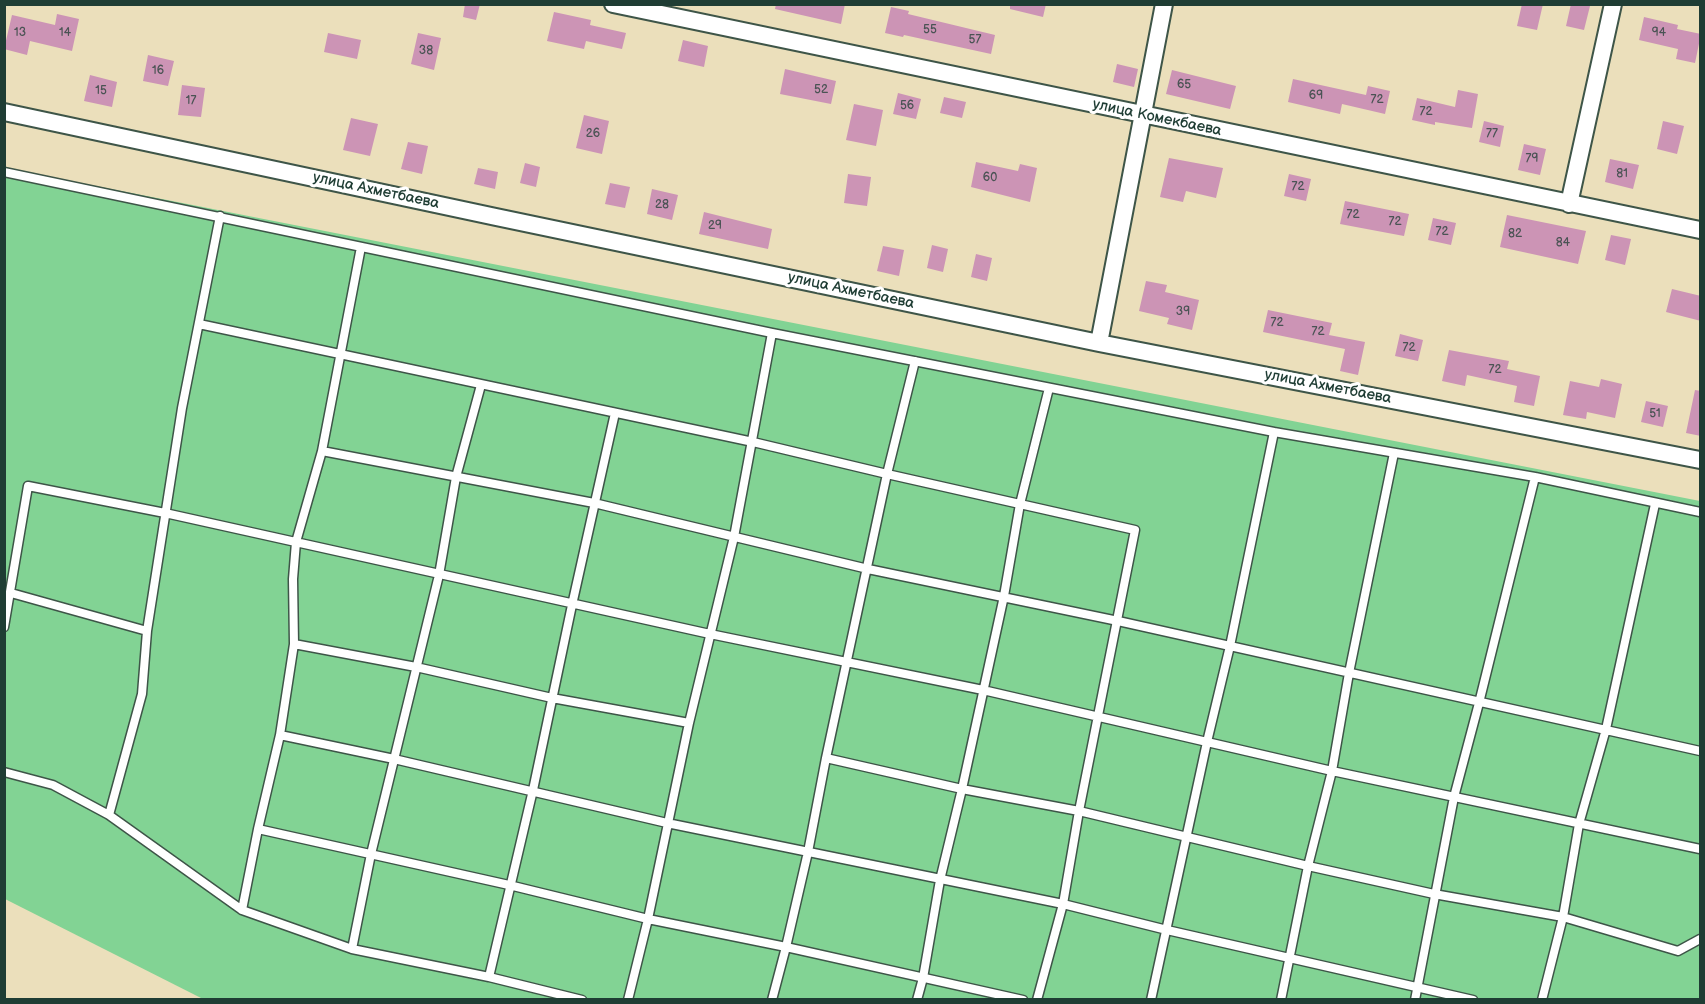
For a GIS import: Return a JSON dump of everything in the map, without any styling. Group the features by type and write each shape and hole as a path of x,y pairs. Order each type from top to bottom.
{"street":[{"name":"улица Комекбаева","path":"613,4 1701,230"},
{"path":"1099,343 1164,4"},
{"path":"1569,204 1613,4"},
{"name":"улица Ахметбаева","path":"4,112 1099,343 1701,460"}],"lane":[{"path":"4,172 915,362 1274,432 1535,477 1701,512"},
{"path":"109,815 142,694 147,631 182,408 220,216"},
{"path":"242,910 280,735 294,644 293,579 296,542 322,451 342,356 361,247"},
{"path":"199,324 753,441 1135,530 1078,812 1063,904 1037,999"},
{"path":"628,999 648,919 689,723 734,537 772,333"},
{"path":"772,999 808,852 887,474 915,362"},
{"path":"352,949 394,759 439,575 456,477 481,385"},
{"path":"917,999 940,880 1004,596 1020,504 1049,388"},
{"path":"489,977 533,790 615,413"},
{"path":"1151,999 1230,646 1274,432"},
{"path":"322,451 594,503 868,569 1004,596 1701,751"},
{"path":"1281,999 1308,867 1332,771 1349,673 1394,453"},
{"path":"1415,999 1454,797 1535,477"},
{"path":"4,627 28,486 165,513 572,605 983,690 1332,771 1701,849"},
{"path":"1542,999 1563,917 1579,824 1606,729 1656,504"},
{"path":"11,594 147,631"},
{"path":"294,644 416,667 552,698 689,723"},
{"path":"280,735 533,790 668,823 1063,904 1167,930 1473,999"},
{"path":"826,758 962,789 1078,812 1308,867 1434,894 1563,917 1678,951 1701,939"},
{"path":"4,772 53,785 109,815 242,910 352,949 582,999"},
{"path":"258,829 509,885 648,919 1023,999"}],"green space":[{"path":"4,168 1700,501 1700,999 203,999 5,899"}],"building":[{"path":"465,4 480,4 476,20 463,17"},
{"path":"776,4 845,4 841,24 775,9"},
{"path":"1010,4 1046,4 1043,17 1010,9"},
{"path":"1522,4 1543,4 1537,30 1517,26"},
{"path":"1571,4 1590,6 1584,30 1566,26"},
{"path":"891,7 909,11 908,14 995,35 991,54 885,33"},
{"path":"554,12 591,20 590,25 626,33 622,49 586,41 584,49 547,41"},
{"path":"57,14 79,19 72,51 30,41 27,55 4,49 12,15 55,25"},
{"path":"1644,17 1678,25 1677,29 1701,34 1695,63 1676,59 1678,49 1639,40"},
{"path":"328,33 361,40 357,59 324,52"},
{"path":"418,33 441,38 434,70 411,64"},
{"path":"683,40 708,46 704,67 678,61"},
{"path":"148,55 174,61 168,86 143,81"},
{"path":"1117,64 1138,69 1134,87 1113,82"},
{"path":"785,69 836,81 831,104 780,94"},
{"path":"1172,70 1236,86 1230,109 1166,94"},
{"path":"90,75 117,82 112,107 84,101"},
{"path":"1293,79 1366,95 1368,86 1390,91 1385,114 1342,104 1340,114 1288,102"},
{"path":"182,85 205,88 201,117 178,115"},
{"path":"1458,90 1478,94 1472,128 1435,122 1435,125 1412,120 1417,98 1455,107"},
{"path":"898,93 921,99 916,119 893,114"},
{"path":"944,97 966,102 962,118 940,113"},
{"path":"854,104 883,110 876,146 846,140"},
{"path":"584,115 609,121 602,154 576,148"},
{"path":"351,118 378,124 370,156 343,150"},
{"path":"1484,121 1504,126 1500,147 1479,142"},
{"path":"1663,121 1684,126 1677,154 1657,149"},
{"path":"408,142 428,146 422,174 401,169"},
{"path":"1524,144 1546,149 1540,175 1518,170"},
{"path":"1169,158 1223,168 1216,198 1186,191 1183,202 1160,197"},
{"path":"1610,159 1639,165 1633,189 1605,182"},
{"path":"976,162 1018,171 1020,164 1037,168 1030,202 971,187"},
{"path":"525,163 540,167 536,187 520,183"},
{"path":"478,168 498,172 495,189 474,184"},
{"path":"848,174 871,177 867,206 844,203"},
{"path":"1289,174 1311,179 1306,201 1284,196"},
{"path":"610,183 630,187 625,208 605,204"},
{"path":"652,189 678,195 672,220 647,214"},
{"path":"1345,201 1409,214 1404,236 1340,224"},
{"path":"704,212 772,229 768,249 699,234"},
{"path":"1507,215 1586,231 1578,264 1500,247"},
{"path":"1433,218 1456,223 1451,245 1428,240"},
{"path":"1611,235 1631,239 1625,265 1605,260"},
{"path":"932,245 948,249 943,272 927,268"},
{"path":"883,246 904,250 899,276 877,271"},
{"path":"976,254 992,258 987,281 971,277"},
{"path":"1146,281 1167,285 1165,292 1199,300 1192,330 1167,324 1169,318 1139,311"},
{"path":"1672,289 1701,296 1701,321 1666,312"},
{"path":"1268,310 1332,323 1329,335 1365,342 1358,375 1340,371 1345,349 1263,332"},
{"path":"1400,334 1423,340 1418,361 1395,356"},
{"path":"1449,350 1509,361 1507,369 1540,376 1534,406 1514,402 1517,386 1467,375 1465,386 1442,381"},
{"path":"1601,379 1622,384 1615,418 1587,412 1586,419 1563,415 1570,381 1599,387"},
{"path":"1695,390 1701,391 1701,436 1686,433"},
{"path":"1646,401 1668,406 1663,427 1641,422"}]}
